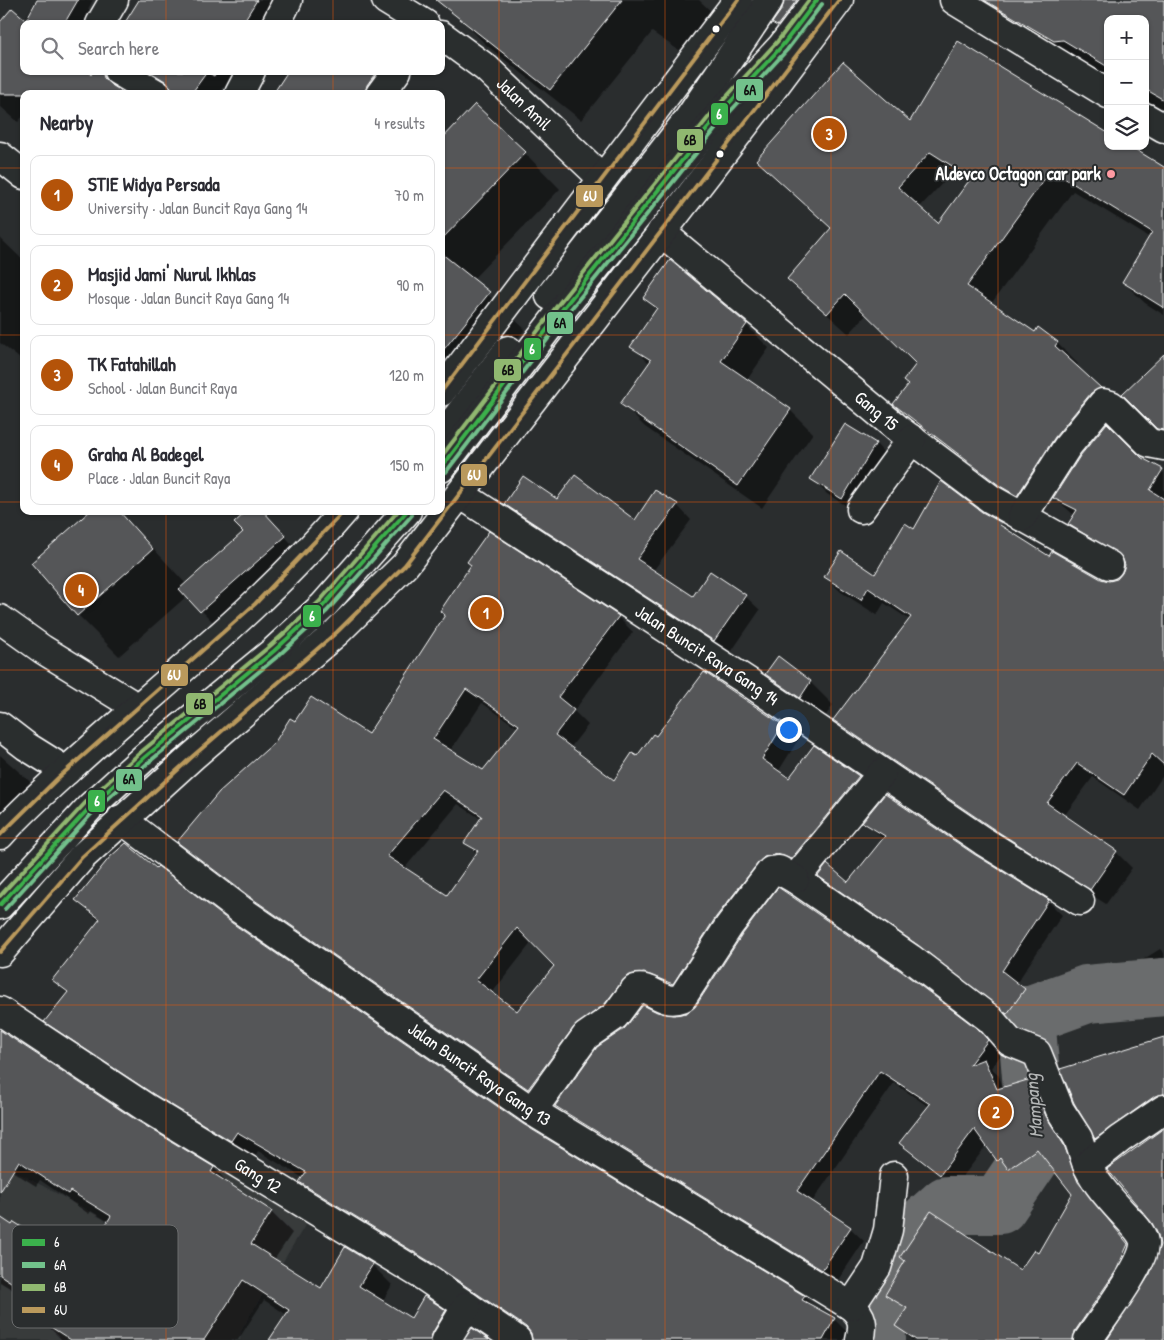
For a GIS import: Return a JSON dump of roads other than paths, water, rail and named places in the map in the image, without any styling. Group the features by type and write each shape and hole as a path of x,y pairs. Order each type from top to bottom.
{"street":[{"path":"102,20 114,0"},
{"path":"278,20 288,0"},
{"path":"386,0 418,20"},
{"path":"445,387 738,0"},
{"path":"445,433 604,224 689,118 769,0"},
{"path":"445,463 565,306 721,112 782,46 817,0"},
{"path":"445,513 839,0"},
{"path":"954,0 1104,92"},
{"name":"Jalan Amil","path":"445,38 486,68 602,178"},
{"path":"125,75 150,90"},
{"path":"241,90 249,75"},
{"path":"383,90 394,75"},
{"path":"1149,119 1164,128"},
{"path":"0,156 20,172"},
{"name":"Gang 15","path":"662,232 912,439 991,498 1109,565"},
{"path":"1022,517 1067,447 1103,403 1112,405 1149,443 1164,446"},
{"path":"861,509 912,439"},
{"name":"Jalan Buncit Raya Gang 14","path":"460,494 750,683 983,841 1080,900"},
{"path":"0,835 66,771 244,616 306,556 341,515"},
{"path":"0,879 43,830 130,746 232,665 331,573 382,515"},
{"path":"0,905 91,806 145,757 274,651 323,606 403,515"},
{"path":"0,952 82,857 121,820 337,632 405,565 444,515"},
{"path":"0,619 42,648 114,691 138,708"},
{"path":"0,726 26,746 66,771"},
{"path":"795,879 882,774"},
{"name":"Jalan Buncit Raya Gang 13","path":"121,820 248,915 532,1111 852,1306"},
{"path":"532,1111 586,1036 616,1016 635,989 644,989 669,1001 682,998 729,926 771,871 779,870 910,958 1024,1047 1078,1138 1095,1182 1133,1224 1143,1238 1144,1245 1138,1264 1088,1340"},
{"name":"Gang 12","path":"0,1011 145,1107 423,1276 517,1340"},
{"path":"1087,1165 1120,1139 1164,1109"},
{"path":"860,1340 863,1320 852,1306 877,1267 888,1230 894,1176"},
{"path":"446,1340 467,1306"}],"waterway":[{"name":"Mampang","path":"877,1340 876,1316 902,1245 947,1205 999,1205 1037,1149 1026,1016 1087,994 1164,987"}],"place":[{"name":"TK Fatahillah","path":"829,134"},
{"name":"Aldevco Octagon car park","path":"1111,174"},
{"name":"Graha Al Badegel","path":"81,590"},
{"name":"STIE Widya Persada","path":"486,613"},
{"name":"Masjid Jami' Nurul Ikhlas","path":"996,1112"}]}
